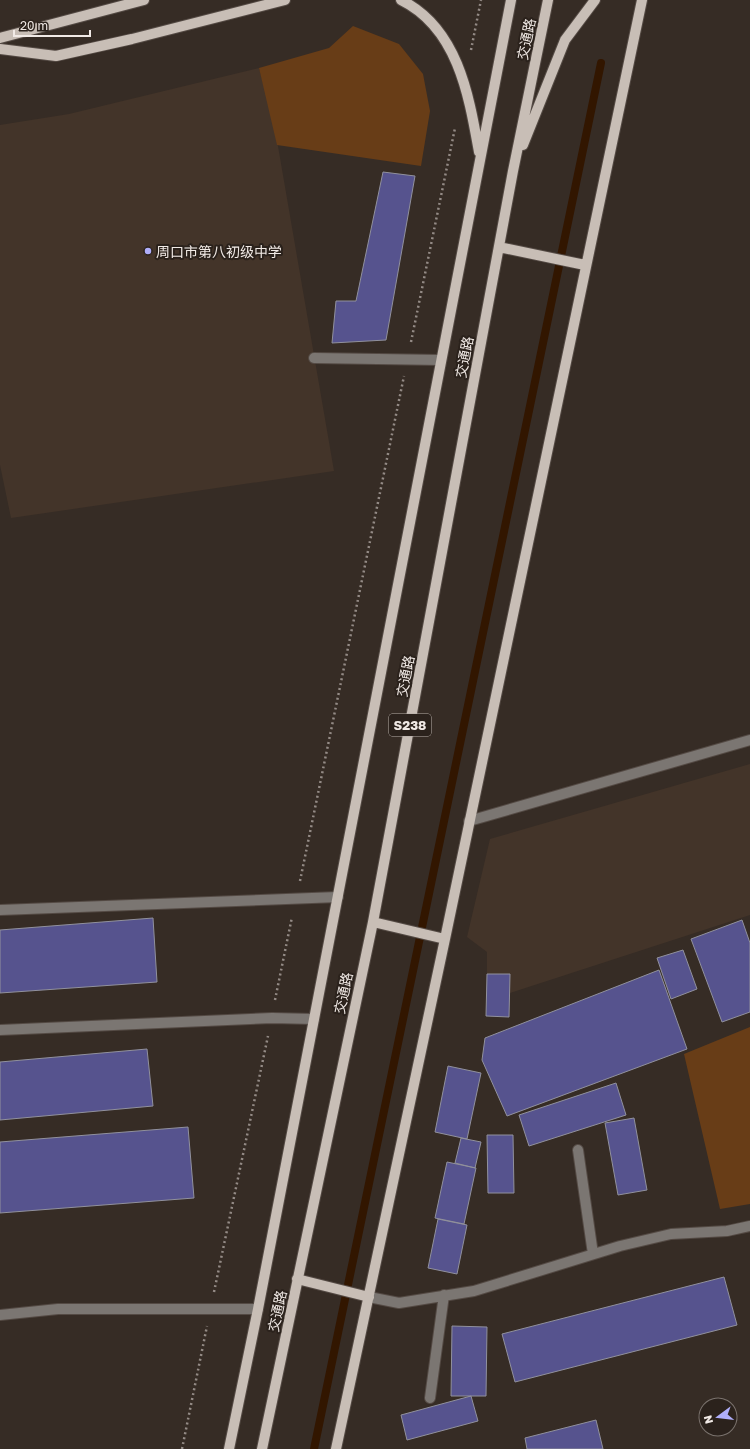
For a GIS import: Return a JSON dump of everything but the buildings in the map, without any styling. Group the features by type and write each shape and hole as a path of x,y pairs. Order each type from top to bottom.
{"main road":[{"path":"0,38 144,0"},
{"path":"0,49 56,56 132,39 285,0"},
{"path":"402,0 438,29 461,71 480,159"},
{"name":"交通路","path":"229,1449 338,897 511,0"},
{"name":"交通路","path":"262,1449 373,922 513,171 548,0"},
{"path":"513,171 565,40 595,0"},
{"path":"336,1449 445,939 585,265 642,0"},
{"path":"499,247 585,265"},
{"path":"373,922 445,939"},
{"path":"298,1279 369,1297"}],"street":[{"path":"314,358 441,360"},
{"path":"469,821 750,740"},
{"path":"0,910 338,897"},
{"path":"0,1030 272,1018 314,1019"},
{"path":"578,1150 593,1254"},
{"path":"369,1297 399,1303 474,1291 593,1254 671,1234 726,1231 750,1226"},
{"path":"430,1398 444,1295"},
{"path":"0,1315 58,1308 258,1308"}],"path":[{"path":"470,53 481,0"},
{"path":"182,1449 456,122"}],"shaded area":[{"path":"353,26 399,44 423,74 430,111 421,166 277,145 259,68 329,48"},
{"name":"周口市第八初级中学","path":"259,68 274,123 334,471 11,518 0,465 0,125 69,114"},
{"path":"750,764 750,915 510,993 510,974 487,974 487,952 467,937 490,839"},
{"path":"750,1027 750,1204 720,1209 684,1054"}],"waterway":[{"path":"314,1449 601,63"}],"place":[{"name":"周口市第八初级中学","path":"148,251"}]}
